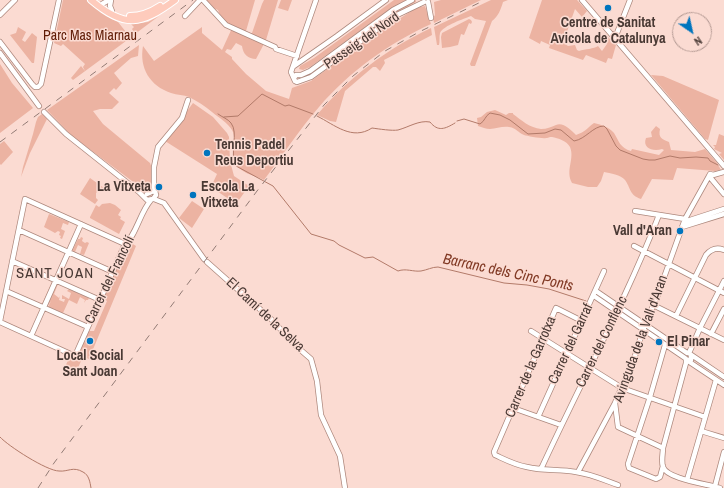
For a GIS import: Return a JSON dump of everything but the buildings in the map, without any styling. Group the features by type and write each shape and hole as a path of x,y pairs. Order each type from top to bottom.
{"main road":[{"path":"91,0 108,13 128,20 136,20 151,16 175,0"},
{"path":"100,2 112,11 128,15 142,15 155,9 168,0"}],"street":[{"path":"0,15 15,0"},
{"path":"0,42 35,87 38,87 41,84 59,0"},
{"path":"100,2 110,0 112,11"},
{"path":"185,16 201,0 226,25 275,47 276,49 297,56"},
{"path":"294,78 296,75 301,75 302,78 301,81 296,82 294,78 291,72 316,0"},
{"path":"294,66 386,0"},
{"name":"Passeig del Nord","path":"301,75 315,67 393,10 412,0"},
{"path":"582,0 724,166"},
{"path":"612,35 618,33 630,0"},
{"path":"426,1 431,18"},
{"name":"Passeig del Nord","path":"301,81 312,77 396,15 426,1"},
{"path":"0,54 39,106"},
{"path":"44,112 66,134 139,192 153,193 154,167 158,147 182,118 188,100"},
{"path":"724,172 711,176 724,194"},
{"name":"Avinguda de la Vall d'Aran","path":"663,448 618,427 615,403 636,356 643,329 682,227 711,176"},
{"name":"El Camí de la Selva","path":"153,193 164,203 206,261 271,319 296,346 311,359 317,382 321,416 340,456 345,488"},
{"name":"Carrer del Francolí","path":"32,336 75,356 125,244 130,241 153,193"},
{"path":"81,224 32,336 0,321 25,199 81,224 125,244"},
{"path":"635,211 659,214 685,220 724,208"},
{"name":"Carrer del Conflenc","path":"541,469 561,425 620,307 659,214"},
{"path":"682,227 724,214"},
{"path":"19,230 113,272"},
{"path":"634,246 724,293"},
{"path":"676,316 706,255 710,251 717,248 724,250"},
{"path":"12,261 100,300"},
{"name":"Carrer del Garraf","path":"538,417 604,271"},
{"path":"665,345 628,464 629,468 656,479 660,477 663,466 663,448 687,358 700,328 724,281"},
{"path":"6,292 88,327"},
{"path":"595,293 620,307 645,324 687,358 724,385"},
{"path":"595,293 617,312 665,345 724,377"},
{"path":"653,305 724,340"},
{"name":"Carrer de la Garrotxa","path":"541,469 528,468 513,464 494,452 556,308 582,321"},
{"path":"711,334 724,309"},
{"path":"530,331 622,388 705,417"},
{"path":"687,480 716,380"},
{"path":"578,472 615,403"},
{"path":"513,408 561,425"},
{"path":"701,431 724,438"},
{"path":"715,486 724,452"},
{"path":"663,466 667,473 687,480 720,488"},
{"path":"541,469 578,472 618,485"}],"green space":[{"name":"Parc Mas Miarnau","path":"63,0 87,0 107,16 118,22 126,32 124,37 126,41 73,80 71,78 81,66 85,71 83,67 85,64 63,44 61,46 54,43"},
{"path":"204,0 255,0 246,31 252,33 264,0 278,0 266,40 256,59 246,56 242,46 236,43 231,50 227,49 225,52 232,57 232,59 246,74 266,91 289,99 292,88 311,81 373,36 416,8 425,6 431,24 400,40 370,60 331,94 312,116 264,180 244,172 236,164 233,155 234,135 230,127 207,108 187,96 171,93 157,86 152,81 145,69 142,54 143,46 154,61 202,27 202,33 222,50 233,26 224,20 218,10 213,8"},
{"path":"281,0 292,0 288,11 278,8"},
{"path":"394,0 406,0 386,12 310,67 303,70 299,69 300,66 314,58"},
{"path":"416,0 416,2 394,15 360,39 359,38 395,12"},
{"path":"441,0 481,0 434,23 434,2"},
{"path":"491,0 508,0 503,2 498,15 492,21 475,66 471,66 470,64 486,21 475,19 471,16 450,25 440,33 439,45 437,45 434,27"},
{"path":"542,0 577,0 587,11 582,17 575,9 564,40 565,44 568,46 575,45 579,51 598,46 602,51 607,44 605,39 608,37 616,45 612,59 608,58 606,63 586,55 583,60 549,48 550,45 541,41 540,44 529,38"},
{"path":"159,16 135,34 132,29 134,27 131,24 148,22"},
{"path":"469,19 472,22 471,24 469,23 464,35 461,34 458,45 442,48 442,33"},
{"path":"18,27 26,32 22,40 25,42 32,33 37,37 34,63 32,63 10,35 16,33"},
{"path":"431,28 432,35 384,60 385,63 380,71 376,67 373,67 345,91 336,122 317,115 342,88 370,65 399,45"},
{"path":"139,45 138,56 131,58 114,73 122,83 116,90 114,88 109,93 119,102 112,109 100,109 93,111 103,124 150,163 153,173 152,184 148,189 140,187 72,136 47,110"},
{"path":"0,64 12,83 33,108 0,133"},
{"path":"651,75 663,76 719,100 708,140 705,139"},
{"name":"Tennis Padel Reus Deportiu","path":"193,103 213,117 229,137 230,161 234,176 249,186 236,204 211,187 217,174 165,141"},
{"path":"495,110 506,115 513,113 533,127 541,129 559,124 567,127 576,135 594,123 605,126 614,133 620,144 627,150 631,151 632,149 659,155 664,150 649,148 647,147 645,141 646,138 652,137 651,132 656,126 660,129 661,138 669,142 671,150 695,152 705,149 721,170 715,171 677,168 673,180 652,179 641,199 632,193 623,178 604,172 597,187 588,187 572,183 569,174 571,151 570,147 565,141 552,137 531,137 509,127 490,129 478,126 477,118 481,117 487,112"},
{"path":"42,114 47,119 30,153 21,177 36,122 38,117"},
{"path":"719,134 724,136 724,160 719,154 722,153 714,149 715,147 713,145 716,145"},
{"path":"4,141 13,152 1,165 0,144"},
{"path":"90,178 104,188 100,189 96,193 96,198 98,200 95,204 80,194"},
{"path":"192,201 204,209 192,228 179,218"},
{"path":"110,203 121,210 118,215 121,217 120,219 125,222 119,234 90,218 96,205 99,207 102,204"},
{"path":"49,214 69,222 68,225 63,223 61,229 65,231 62,239 59,235 60,232 58,231 55,233 44,227"},
{"path":"81,237 83,238 82,241 89,243 84,255 80,254 82,247 78,245 75,252 72,251 78,239"},
{"path":"131,243 136,246 89,359 78,354 88,331 94,331 107,301 103,298 115,269 122,254"},
{"path":"52,282 58,284 54,294 59,298 60,296 59,300 64,302 65,299 62,299 62,295 69,299 71,293 67,291 69,289 89,298 84,303 85,300 80,297 77,304 69,300 63,313 48,307 51,301 47,307 42,304"},
{"path":"70,356 81,361 75,375 64,369"}],"waterway":[{"path":"224,117 238,116 262,94 285,106 289,105 313,114"},
{"path":"457,121 464,119 480,124 490,113 500,115 510,120 528,134 545,133 555,129 561,130 574,141 582,138 596,128 604,126 620,150 643,159 655,160 670,156 680,158 696,157 708,158 710,161 718,165"},
{"name":"Barranc dels Cinc Ponts","path":"218,114 227,119 233,127 233,155 236,166 273,186 311,234 334,241 365,258 373,257 398,271 421,271 438,267 504,283 549,289 586,301"},
{"path":"317,116 344,130 358,133 365,132 372,128 398,130 422,122 430,122 439,128 448,127 455,123"},
{"path":"0,437 19,452 37,463 53,470 62,471 76,469 85,473 90,481 91,488"}],"railway":[{"path":"0,142 193,0"},
{"path":"38,488 54,463 257,191 324,105 353,76 385,51 419,32 485,0"}],"place":[{"name":"Centre de Sanitat Avicola de Catalunya","path":"608,8"},
{"name":"Tennis Padel Reus Deportiu","path":"207,153"},
{"name":"La Vitxeta","path":"159,187"},
{"name":"Escola La Vitxeta","path":"193,195"},
{"name":"Vall d'Aran","path":"680,231"},
{"name":"Local Social Sant Joan","path":"90,341"},
{"name":"El Pinar","path":"659,342"}],"district":[{"name":"SANT JOAN","path":"55,274"}]}
